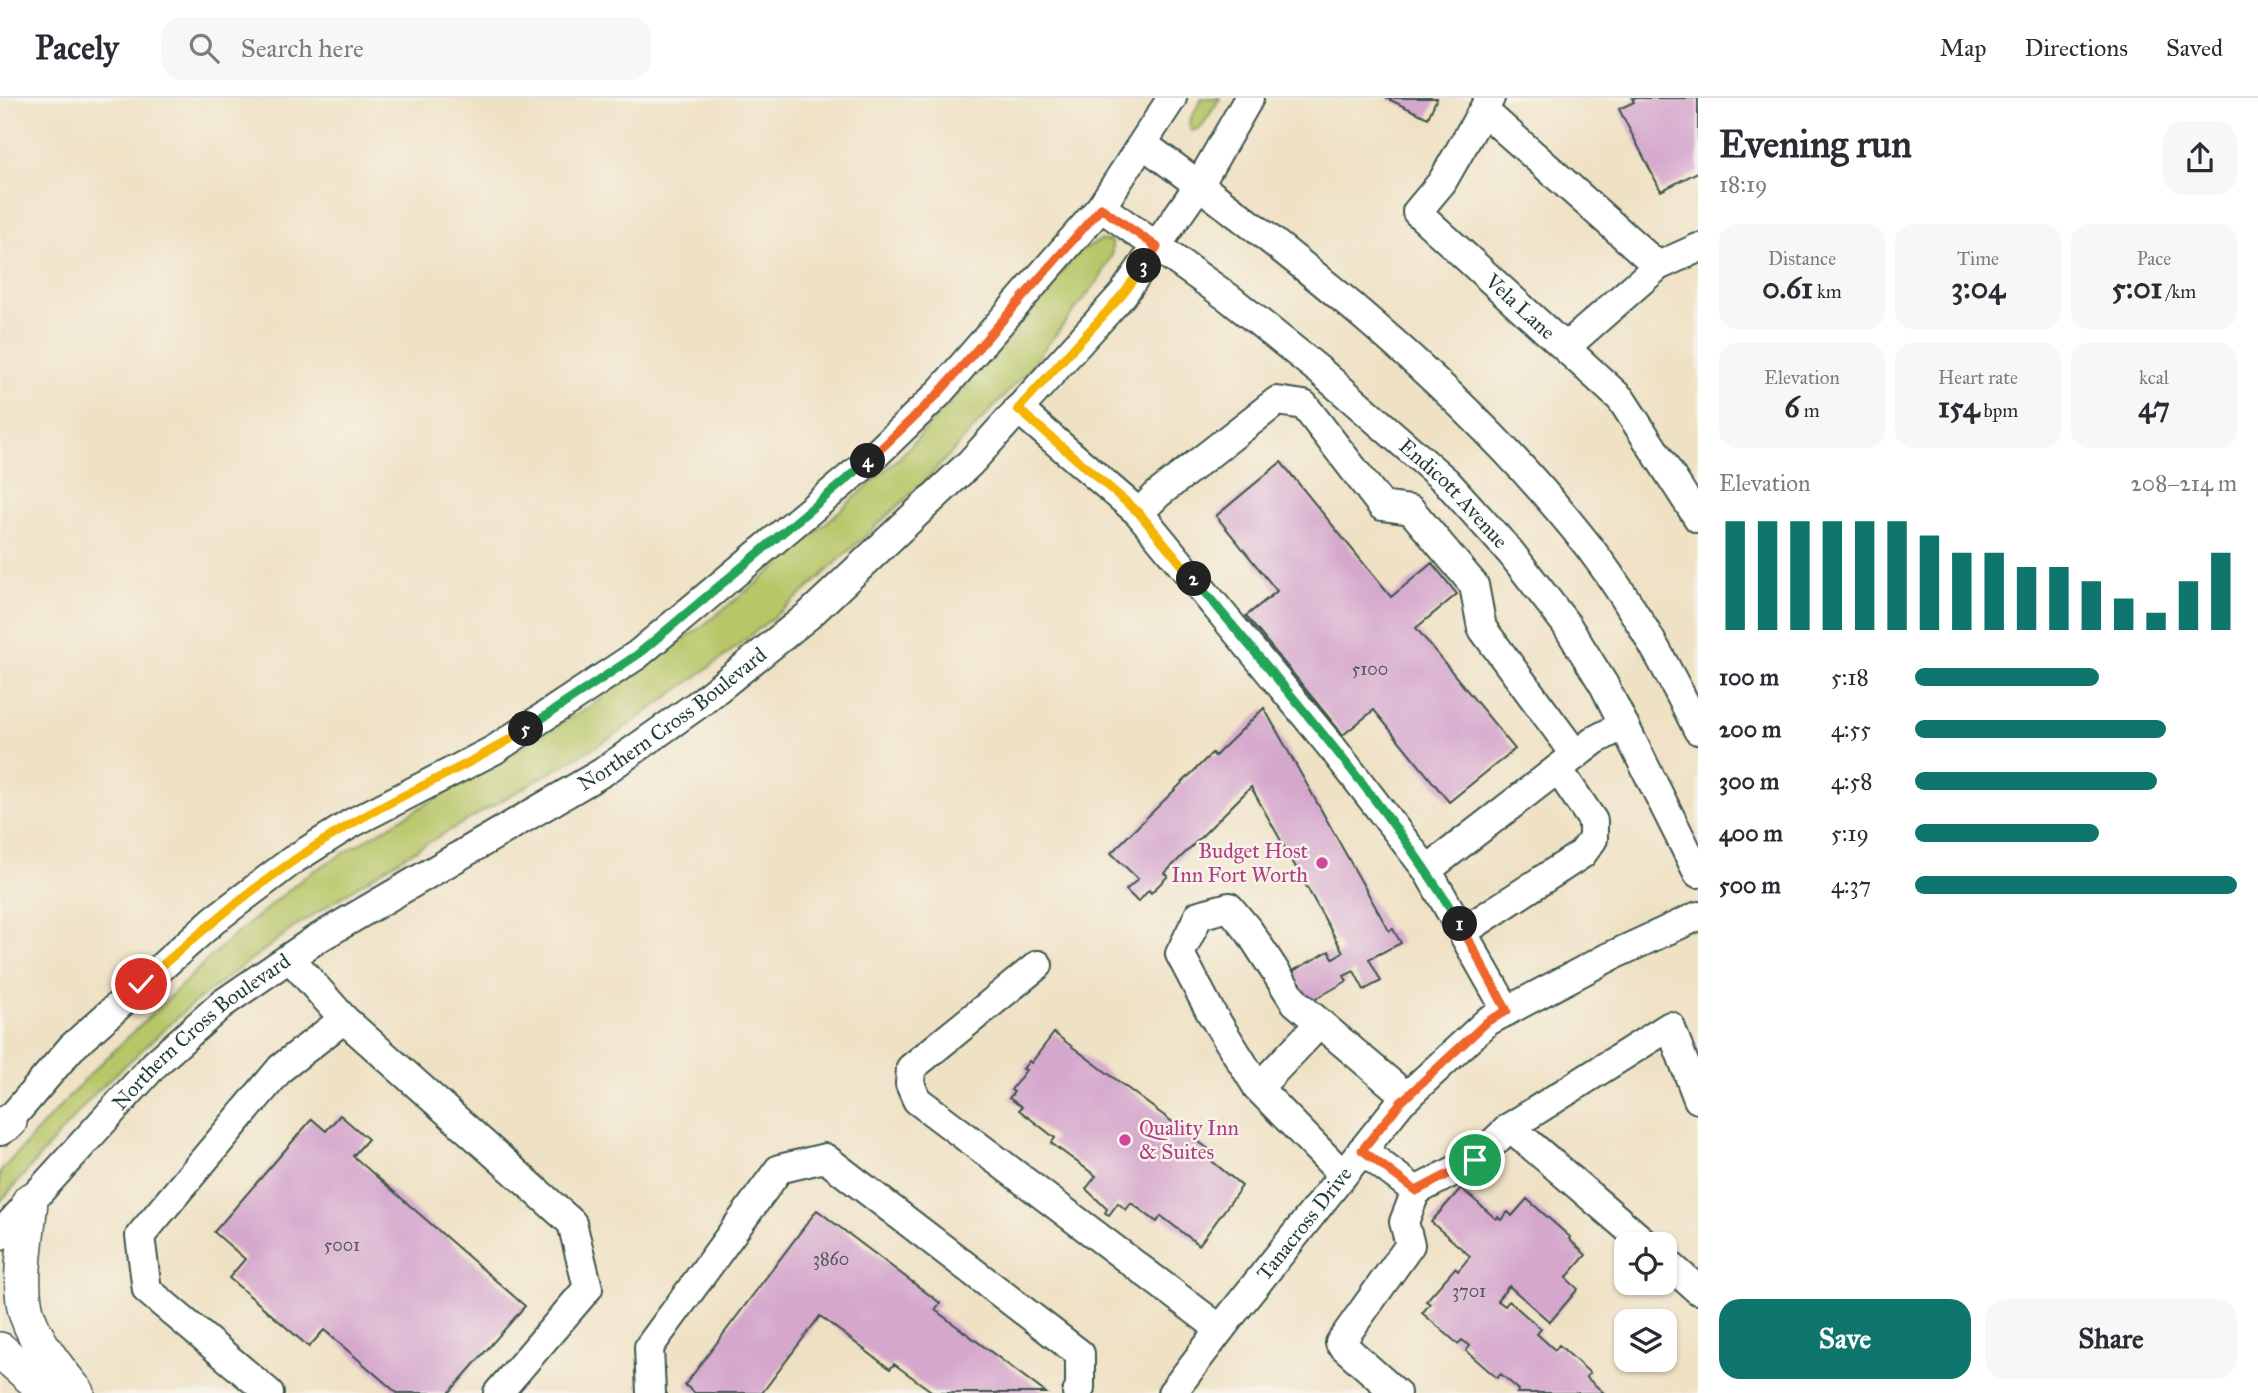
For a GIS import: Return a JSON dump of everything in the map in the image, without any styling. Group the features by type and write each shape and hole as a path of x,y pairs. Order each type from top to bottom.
{"main road":[{"path":"30,1201 23,1286 27,1314 52,1361 77,1393"},
{"path":"0,1350 50,1393"}],"street":[{"path":"3,1127 71,1048 214,920 293,860 350,824 494,750 637,655 868,462 937,395 1101,208 1172,98"},
{"name":"Northern Cross Boulevard","path":"0,1234 155,1064 222,1004 315,940 603,772 700,703 809,615 970,463 1123,294 1199,185 1249,98"},
{"path":"1487,105 1658,266"},
{"name":"Vela Lane","path":"1487,105 1442,181 1417,212 1620,399 1698,518"},
{"path":"1143,144 1271,240 1371,322 1496,440 1574,528 1625,600 1671,674 1698,730"},
{"name":"Endicott Avenue","path":"1101,208 1229,298 1269,330 1447,482 1511,553 1566,624 1604,685 1698,873"},
{"path":"1566,347 1658,266 1698,248"},
{"path":"1139,513 1158,494 1277,401 1304,405 1382,506 1411,510 1474,585 1482,628 1567,762 1593,821 1593,839 1582,854 1464,931"},
{"path":"1018,409 1139,513 1334,750 1427,870 1507,1011"},
{"path":"1427,870 1595,740 1624,725"},
{"path":"1342,1175 1258,1088 1210,1011 1180,954 1199,915 1229,907 1296,1002 1407,1097"},
{"name":"Tanacross Drive","path":"1172,1393 1342,1175 1407,1097 1488,1021 1609,957 1698,916"},
{"path":"290,958 344,1019 572,1223 588,1288 498,1393"},
{"path":"1038,965 911,1068 910,1084 917,1100 1220,1329"},
{"path":"269,1393 147,1290 140,1236 281,1068 344,1019"},
{"path":"1258,1088 1320,1023"},
{"path":"1396,1393 1340,1343 1410,1245 1404,1222 1416,1191 1475,1160 1510,1127 1670,1026 1698,1099"},
{"path":"1510,1127 1632,1232"},
{"path":"1362,1150 1416,1191"},
{"path":"651,1393 649,1347 779,1170 825,1158 1080,1354 1080,1388 1077,1393"},
{"path":"1677,1271 1698,1290"}],"green space":[{"path":"1202,98 1220,98 1201,128 1191,131 1189,122"},
{"path":"1101,240 1112,242 1112,255 1100,278 1022,377 924,482 802,594 725,656 612,737 400,859 296,926 192,1004 96,1092 0,1202 0,1172 89,1075 222,946 307,875 594,704 705,624 778,566 901,456 996,353 1079,251"}],"building":[{"path":"1386,98 1437,98 1428,118"},
{"path":"1632,98 1698,98 1698,172 1661,191 1619,109 1634,102"},
{"path":"1281,462 1391,597 1432,563 1457,594 1416,628 1515,749 1449,802 1374,710 1343,735 1246,616 1277,591 1216,516"},
{"name":"Budget Host Inn Fort Worth","path":"1264,708 1389,931 1393,929 1401,943 1369,959 1381,981 1364,990 1354,971 1344,976 1347,981 1310,1002 1293,971 1329,951 1333,958 1343,952 1251,787 1165,873 1168,876 1138,902 1126,890 1138,879 1111,853 1212,753 1215,756"},
{"name":"Quality Inn & Suites","path":"1054,1033 1211,1151 1207,1157 1242,1186 1199,1245 1161,1216 1157,1222 1131,1203 1126,1210 1118,1203 1109,1215 1105,1213 1107,1209 1086,1189 1096,1176 1051,1143 1055,1138 1019,1110 1022,1107 1009,1098 1014,1092 1011,1090 1026,1070 1023,1069 1029,1061 1031,1063"},
{"path":"340,1115 368,1139 353,1156 525,1306 449,1393 397,1393 324,1330 309,1347 229,1278 245,1259 214,1232 312,1119 326,1131"},
{"path":"1461,1188 1496,1219 1498,1217 1501,1220 1508,1212 1512,1216 1527,1199 1586,1255 1566,1278 1578,1289 1550,1322 1509,1286 1497,1300 1505,1306 1509,1301 1541,1329 1537,1334 1555,1350 1559,1345 1590,1373 1586,1377 1604,1393 1517,1393 1519,1390 1501,1374 1497,1378 1466,1351 1470,1346 1462,1340 1458,1344 1422,1313 1430,1304 1426,1301 1455,1268 1458,1271 1470,1256 1431,1222"},
{"path":"817,1210 940,1303 935,1310 1046,1393 934,1393 894,1364 890,1369 820,1316 762,1393 695,1393 685,1385"}],"place":[{"name":"Budget Host Inn Fort Worth","path":"1322,863"},
{"name":"Quality Inn & Suites","path":"1125,1140"}],"route":[{"path":"141,984 214,920 293,860 350,824 494,750 637,655 868,462 937,395 1101,208 1157,247 1123,294 1018,409 1139,513 1334,750 1427,870 1489,975 1507,1011 1488,1021 1401,1102 1362,1150 1416,1191 1475,1160"}]}
